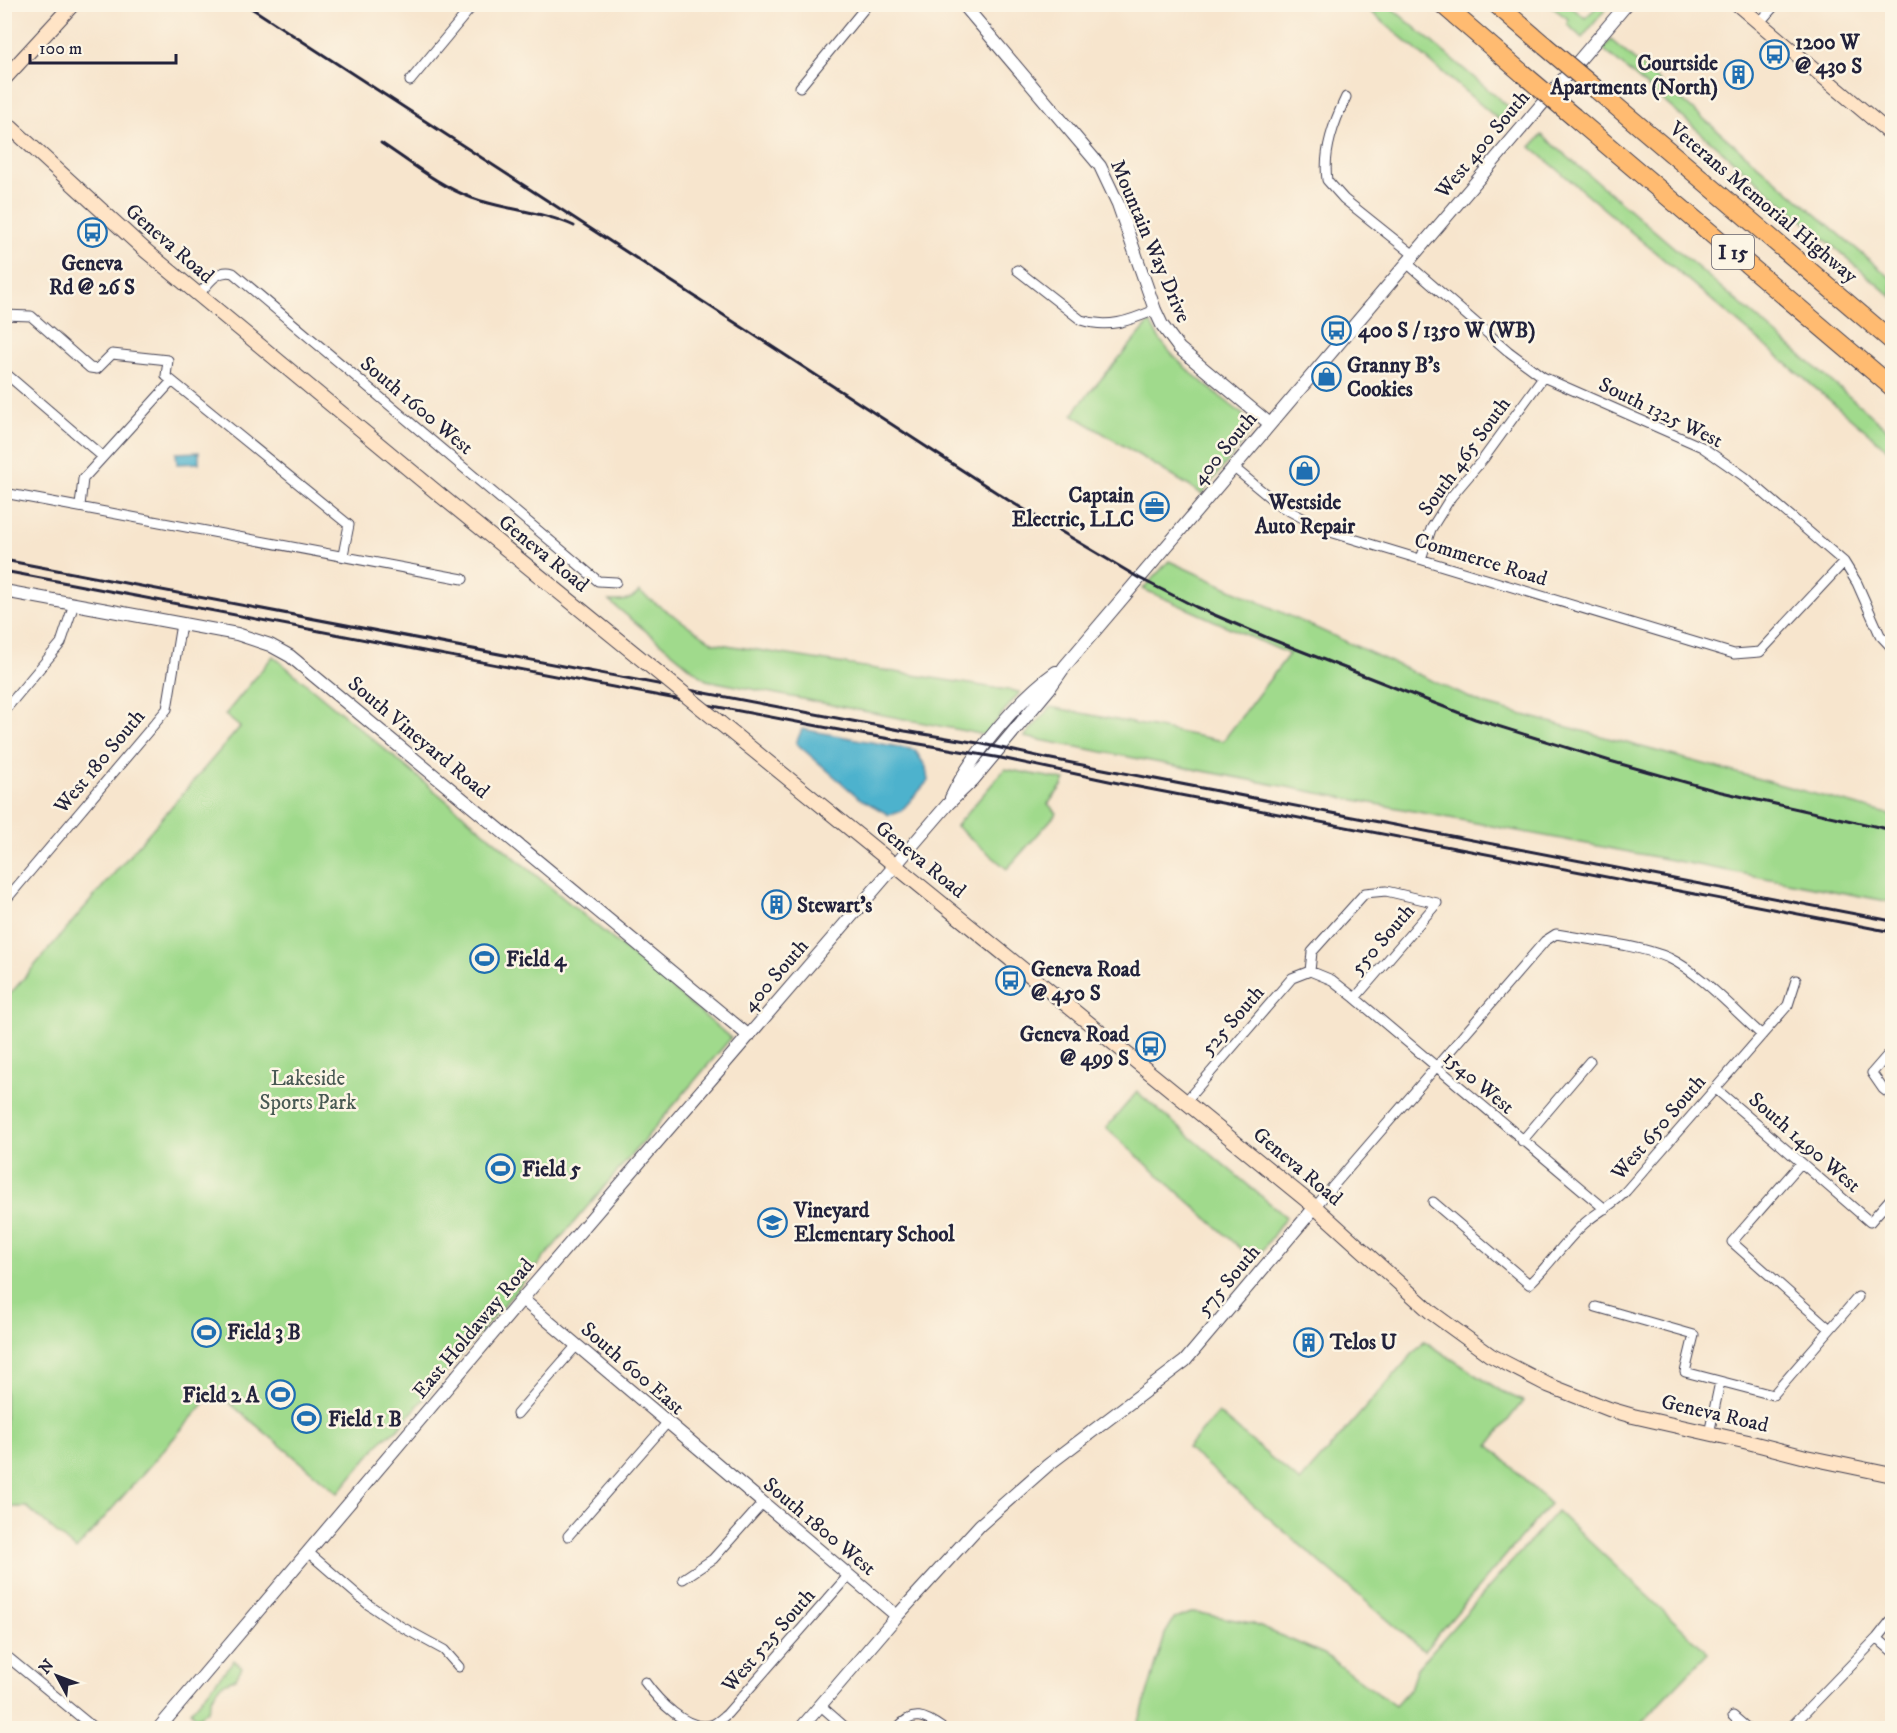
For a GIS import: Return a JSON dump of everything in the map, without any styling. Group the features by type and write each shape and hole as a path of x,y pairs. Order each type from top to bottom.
{"highway":[{"name":"I 15","path":"1442,4 1893,387"},
{"name":"Veterans Memorial Highway","path":"1496,4 1893,341"}],"main road":[{"path":"4,79 73,4"},
{"path":"1737,4 1893,135"},
{"name":"Geneva Road","path":"4,121 95,207 198,296 1186,1101 1315,1207 1432,1312 1490,1355 1548,1385 1609,1409 1806,1457 1893,1475"}],"street":[{"path":"410,81 474,4"},
{"path":"800,87 868,4"},
{"name":"Mountain Way Drive","path":"963,4 1100,166 1118,204 1162,325 1179,348 1270,424"},
{"name":"West 400 South","path":"1411,259 1627,4"},
{"path":"1760,22 1776,4"},
{"name":"South 1325 West","path":"1346,97 1336,118 1327,152 1327,180 1344,199 1508,351 1543,376 1702,447 1745,477 1844,562 1857,583 1880,634 1893,648"},
{"name":"400 South","path":"749,1036 948,804 973,780 1049,689 1065,666 1411,259"},
{"path":"1017,270 1081,320 1094,324 1122,323 1155,310"},
{"name":"South 1600 West","path":"198,296 214,277 223,272 233,273 598,581 616,582"},
{"path":"4,315 31,316 90,368 97,369 112,354 168,360 166,376 349,525 343,555"},
{"path":"4,372 103,457"},
{"name":"South 465 South","path":"1421,559 1431,530 1451,497 1491,450 1543,376"},
{"path":"80,507 83,479 172,381"},
{"name":"Commerce Road","path":"1233,467 1280,506 1327,531 1734,654 1760,652 1844,562"},
{"path":"4,493 464,579"},
{"name":"South Vineyard Road","path":"4,591 237,634 270,645 290,656 749,1036"},
{"path":"4,711 61,644 74,604"},
{"name":"West 180 South","path":"4,902 167,709 181,624"},
{"name":"550 South","path":"1310,971 1312,952 1365,893 1386,891 1437,903 1355,998"},
{"name":"575 South","path":"801,1728 897,1616 980,1525 1048,1465 1185,1361 1545,941 1556,934 1668,958 1687,968 1762,1035"},
{"name":"525 South","path":"1186,1101 1292,978 1310,971"},
{"name":"1540 West","path":"1310,971 1332,980 1355,998 1436,1069 1605,1209"},
{"name":"West 650 South","path":"1432,1202 1500,1257 1529,1284 1585,1223 1626,1191 1716,1089 1788,1005 1796,980"},
{"name":"East Holdaway Road","path":"159,1728 522,1299 749,1036"},
{"path":"1893,1050 1872,1073 1883,1089 1893,1096"},
{"path":"1522,1141 1590,1061"},
{"name":"South 1490 West","path":"1716,1089 1870,1222 1893,1197"},
{"path":"1801,1163 1732,1242 1830,1329"},
{"path":"1596,1307 1694,1335 1685,1372 1773,1395 1858,1297"},
{"name":"South 600 East","path":"522,1299 718,1467"},
{"path":"517,1414 577,1345"},
{"path":"1709,1434 1720,1382"},
{"path":"568,1536 667,1423"},
{"name":"South 1800 West","path":"718,1467 897,1616"},
{"path":"683,1579 713,1559 762,1504"},
{"path":"309,1553 369,1605 400,1626 444,1650 459,1667"},
{"name":"West 525 South","path":"645,1682 655,1697 677,1715 692,1724 711,1725 727,1714 848,1575"},
{"path":"1790,1728 1893,1619"},
{"path":"1877,1638 1893,1652"},
{"path":"4,1654 94,1728"},
{"path":"821,1706 846,1728"},
{"path":"1733,1716 1747,1728"},
{"path":"897,1728 914,1717 926,1717 942,1728"}],"green space":[{"path":"1363,5 1388,5 1510,108 1499,120"},
{"path":"1549,5 1569,5 1585,18 1599,5 1609,5 1582,38 1567,24 1568,19"},
{"path":"1611,40 1892,279 1892,297 1603,49"},
{"path":"1542,135 1892,433 1892,453 1531,147"},
{"path":"1150,322 1157,336 1178,361 1242,414 1250,424 1250,433 1202,494 1073,415"},
{"path":"1169,561 1483,704 1892,815 1892,902 1024,737 1051,707 1223,741 1289,654 1143,589"},
{"path":"639,592 714,643 1020,692 985,735 706,680 609,601 629,599"},
{"name":"Lakeside Sports Park","path":"273,656 731,1038 398,1429 384,1438 338,1493 215,1391 76,1550 27,1507 5,1507 5,1000 240,727 225,715"},
{"path":"1005,769 1065,780 1048,804 1057,813 1007,869 956,826"},
{"path":"1137,1092 1286,1217 1255,1261 1106,1128"},
{"path":"1424,1341 1501,1391 1523,1401 1489,1445 1550,1504 1424,1651 1187,1448 1218,1413 1300,1482"},
{"path":"1557,1511 1708,1653 1636,1728 1137,1728 1165,1634 1174,1619 1194,1612 1251,1623 1324,1654 1395,1706 1410,1689 1417,1668"},
{"path":"234,1660 242,1667 236,1678 222,1684 211,1698 208,1710 197,1718 191,1711"}],"water":[{"path":"199,452 199,463 177,464 176,453"},
{"path":"802,729 915,750 926,767 928,781 901,811 889,815 859,798 796,743"}],"railway":[{"path":"245,4 1008,500 1139,578 1196,607 1268,638 1475,719 1717,791 1892,830"},
{"path":"381,143 436,180 460,193 574,226"},
{"path":"4,560 978,743 1892,921"},
{"path":"4,571 844,731 1001,758 1123,784 1892,932"}],"place":[{"name":"1200 W @ 430 S","path":"1774,54"},
{"name":"Courtside Apartments (North)","path":"1739,75"},
{"name":"Geneva Rd @ 26 S","path":"92,232"},
{"name":"400 S / 1350 W (WB)","path":"1337,330"},
{"name":"Granny B's Cookies","path":"1326,377"},
{"name":"Westside Auto Repair","path":"1305,471"},
{"name":"Captain Electric, LLC","path":"1155,507"},
{"name":"Stewart's","path":"776,905"},
{"name":"Field 4","path":"485,959"},
{"name":"Geneva Road @ 450 S","path":"1010,981"},
{"name":"Geneva Road @ 499 S","path":"1150,1046"},
{"name":"Field 5","path":"501,1169"},
{"name":"Vineyard Elementary School","path":"773,1222"},
{"name":"Field 3 B","path":"206,1332"},
{"name":"Telos U","path":"1309,1342"},
{"name":"Field 2 A","path":"280,1395"},
{"name":"Field 1 B","path":"307,1419"}]}
